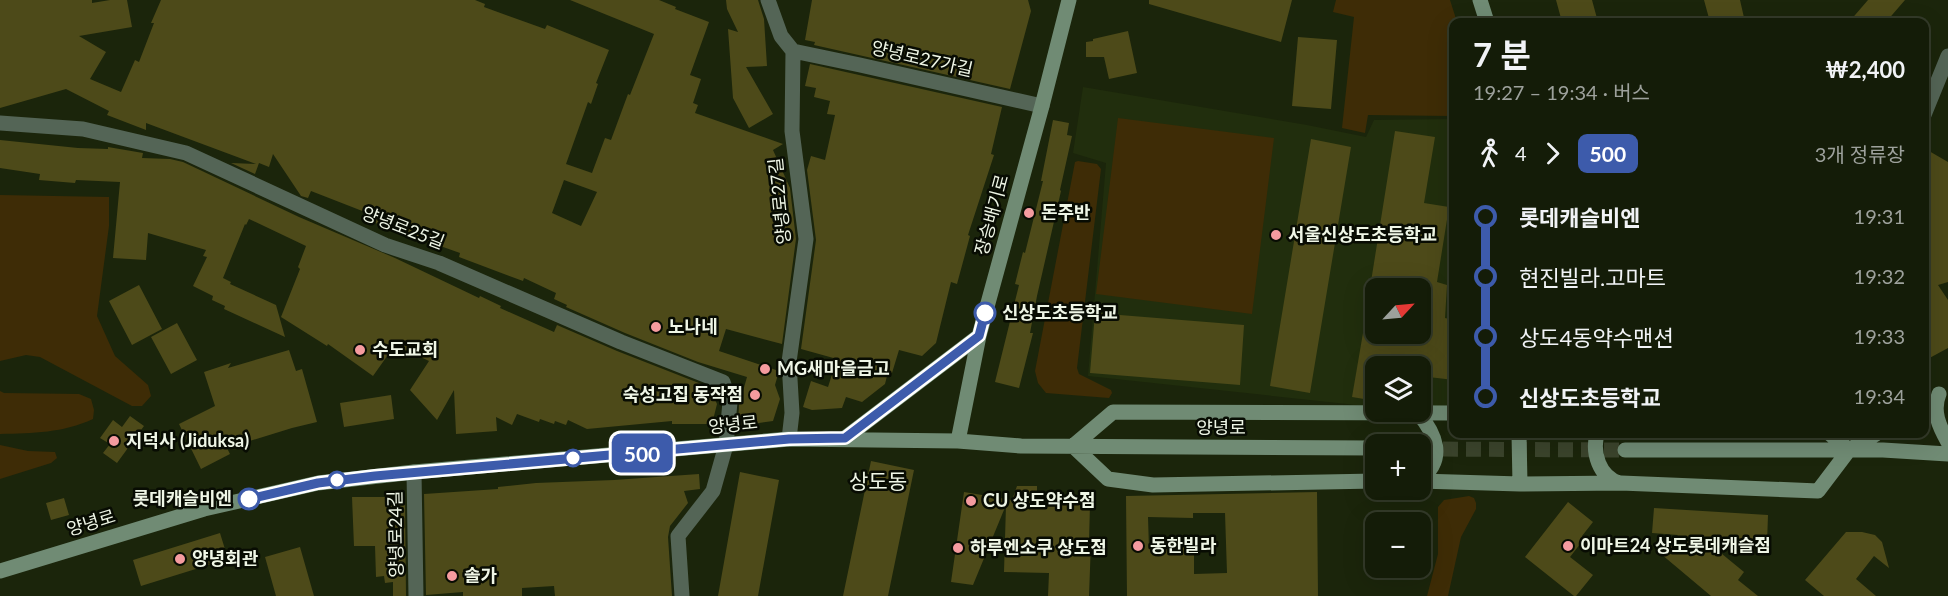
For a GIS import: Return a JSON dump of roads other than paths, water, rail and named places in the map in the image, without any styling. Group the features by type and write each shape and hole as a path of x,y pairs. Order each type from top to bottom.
{"main road":[{"name":"장승배기로","path":"958,441 979,336 1069,0"},
{"path":"1480,0 1486,18"},
{"path":"845,438 979,336"},
{"path":"1929,399 1944,388"},
{"path":"1944,388 1935,404 1940,427 1948,442"},
{"path":"1365,413 1113,412 1073,446 1108,479 1153,485 1365,481"},
{"path":"1431,413 1449,413"},
{"path":"1426,422 1434,437 1437,452 1431,467"},
{"path":"1519,438 1520,484"},
{"path":"1597,438 1596,454 1600,468 1611,480 1621,483"},
{"path":"1835,438 1849,450"},
{"path":"1431,480 1520,484 1621,483 1818,491 1849,450 1869,438"},
{"name":"양녕로","path":"0,571 204,509 318,483 414,472 789,439 958,441 1021,446 1365,448"},
{"path":"1625,450 1849,450 1948,454"}],"street":[{"path":"768,0 781,36 793,51"},
{"name":"양녕로27가길","path":"793,51 1042,106"},
{"name":"양녕로27길","path":"789,439 792,413 789,362 806,239 792,131 793,51"},
{"path":"1929,103 1948,56"},
{"name":"양녕로25길","path":"0,123 83,129 186,153 385,245 439,263 621,342 723,382 730,402 726,445 713,491 678,536 682,596"},
{"name":"양녕로24길","path":"414,472 417,596"}],"tunnel":[{"path":"1431,449 1625,450"}],"place":[{"name":"돈주반","path":"1029,213"},
{"name":"서울신상도초등학교","path":"1276,235"},
{"name":"신상도초등학교","path":"985,313"},
{"name":"노나네","path":"656,327"},
{"name":"수도교회","path":"360,350"},
{"name":"MG새마을금고","path":"765,369"},
{"name":"숙성고집 동작점","path":"755,395"},
{"name":"지덕사 (Jiduksa)","path":"114,441"},
{"name":"롯데캐슬비엔","path":"249,499"},
{"name":"CU 상도약수점","path":"971,501"},
{"name":"동한빌라","path":"1138,546"},
{"name":"이마트24 상도롯데캐슬점","path":"1568,546"},
{"name":"하루엔소쿠 상도점","path":"958,548"},
{"name":"양녕회관","path":"180,559"},
{"name":"솔가","path":"452,576"}],"district":[{"name":"상도동","path":"878,482"}]}
